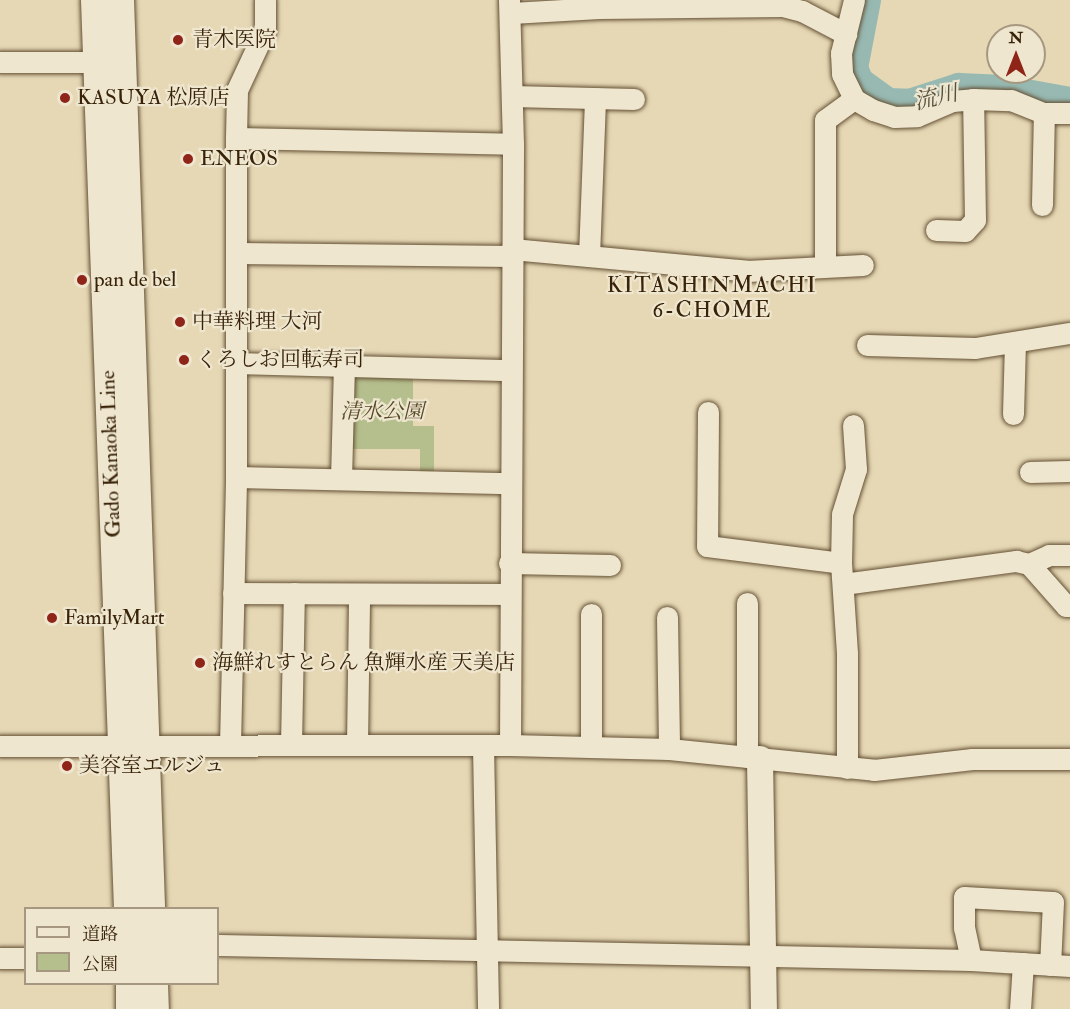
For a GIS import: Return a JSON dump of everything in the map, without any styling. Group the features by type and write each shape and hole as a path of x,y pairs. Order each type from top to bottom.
{"main road":[{"name":"Gado Kanaoka Line","path":"95,0 133,746 151,907"},
{"name":"Gado Kanaoka Line","path":"120,0 133,746 128,907"},
{"path":"130,985 130,1009"},
{"path":"154,985 155,1009"}],"street":[{"path":"230,745 236,477 237,90 265,30 265,0"},
{"path":"854,0 846,34 842,74 854,99 894,117 917,116 952,101 973,99 1011,100 1044,112 1070,113"},
{"path":"510,746 508,594 513,144 510,7 783,6 802,11 846,34"},
{"path":"0,62 98,62"},
{"path":"512,96 634,99"},
{"path":"589,256 595,98"},
{"path":"825,259 825,120 854,99"},
{"path":"936,230 965,231 975,220 973,99"},
{"path":"1042,205 1044,112"},
{"path":"236,138 513,144"},
{"path":"236,253 512,252 589,256 747,272 863,265"},
{"path":"867,345 975,348 1070,333"},
{"path":"1012,414 1016,342"},
{"path":"236,363 511,370"},
{"path":"341,479 344,366"},
{"path":"708,412 707,546 842,573 1017,561 1029,564 1066,606 1070,606"},
{"path":"847,768 842,514 856,469 853,425"},
{"path":"1030,472 1070,471"},
{"path":"236,477 510,483"},
{"path":"1029,564 1049,555 1070,555"},
{"path":"509,563 610,566"},
{"path":"233,593 508,594"},
{"path":"291,744 294,593"},
{"path":"357,744 359,594"},
{"path":"747,603 764,1009"},
{"path":"591,614 591,747"},
{"path":"667,617 669,749"},
{"path":"0,746 357,744 669,749 874,770 972,759 1070,759"},
{"path":"483,746 488,1009"},
{"path":"219,945 486,949 762,959 971,960 1060,966 1053,902 964,897 964,928 971,960"},
{"path":"0,958 24,958"},
{"path":"1020,1009 1023,963"}],"green space":[{"name":"清水公園","path":"356,376 413,377 413,426 434,426 434,474 420,474 420,449 352,449 352,383"}],"waterway":[{"name":"流川","path":"864,0 851,68 857,83 887,105 910,106 959,90 1004,92 1070,104"}],"place":[{"name":"青木医院","path":"178,40"},
{"name":"KASUYA 松原店","path":"65,98"},
{"name":"ENEOS","path":"188,159"},
{"name":"pan de bel","path":"82,280"},
{"name":"中華料理 大河","path":"180,322"},
{"name":"くろしお回転寿司","path":"184,360"},
{"name":"FamilyMart","path":"52,618"},
{"name":"海鮮れすとらん 魚輝水産 天美店","path":"200,663"},
{"name":"美容室エルジュ","path":"67,766"}],"district":[{"name":"KITASHINMACHI 6-CHOME","path":"712,298"}]}
